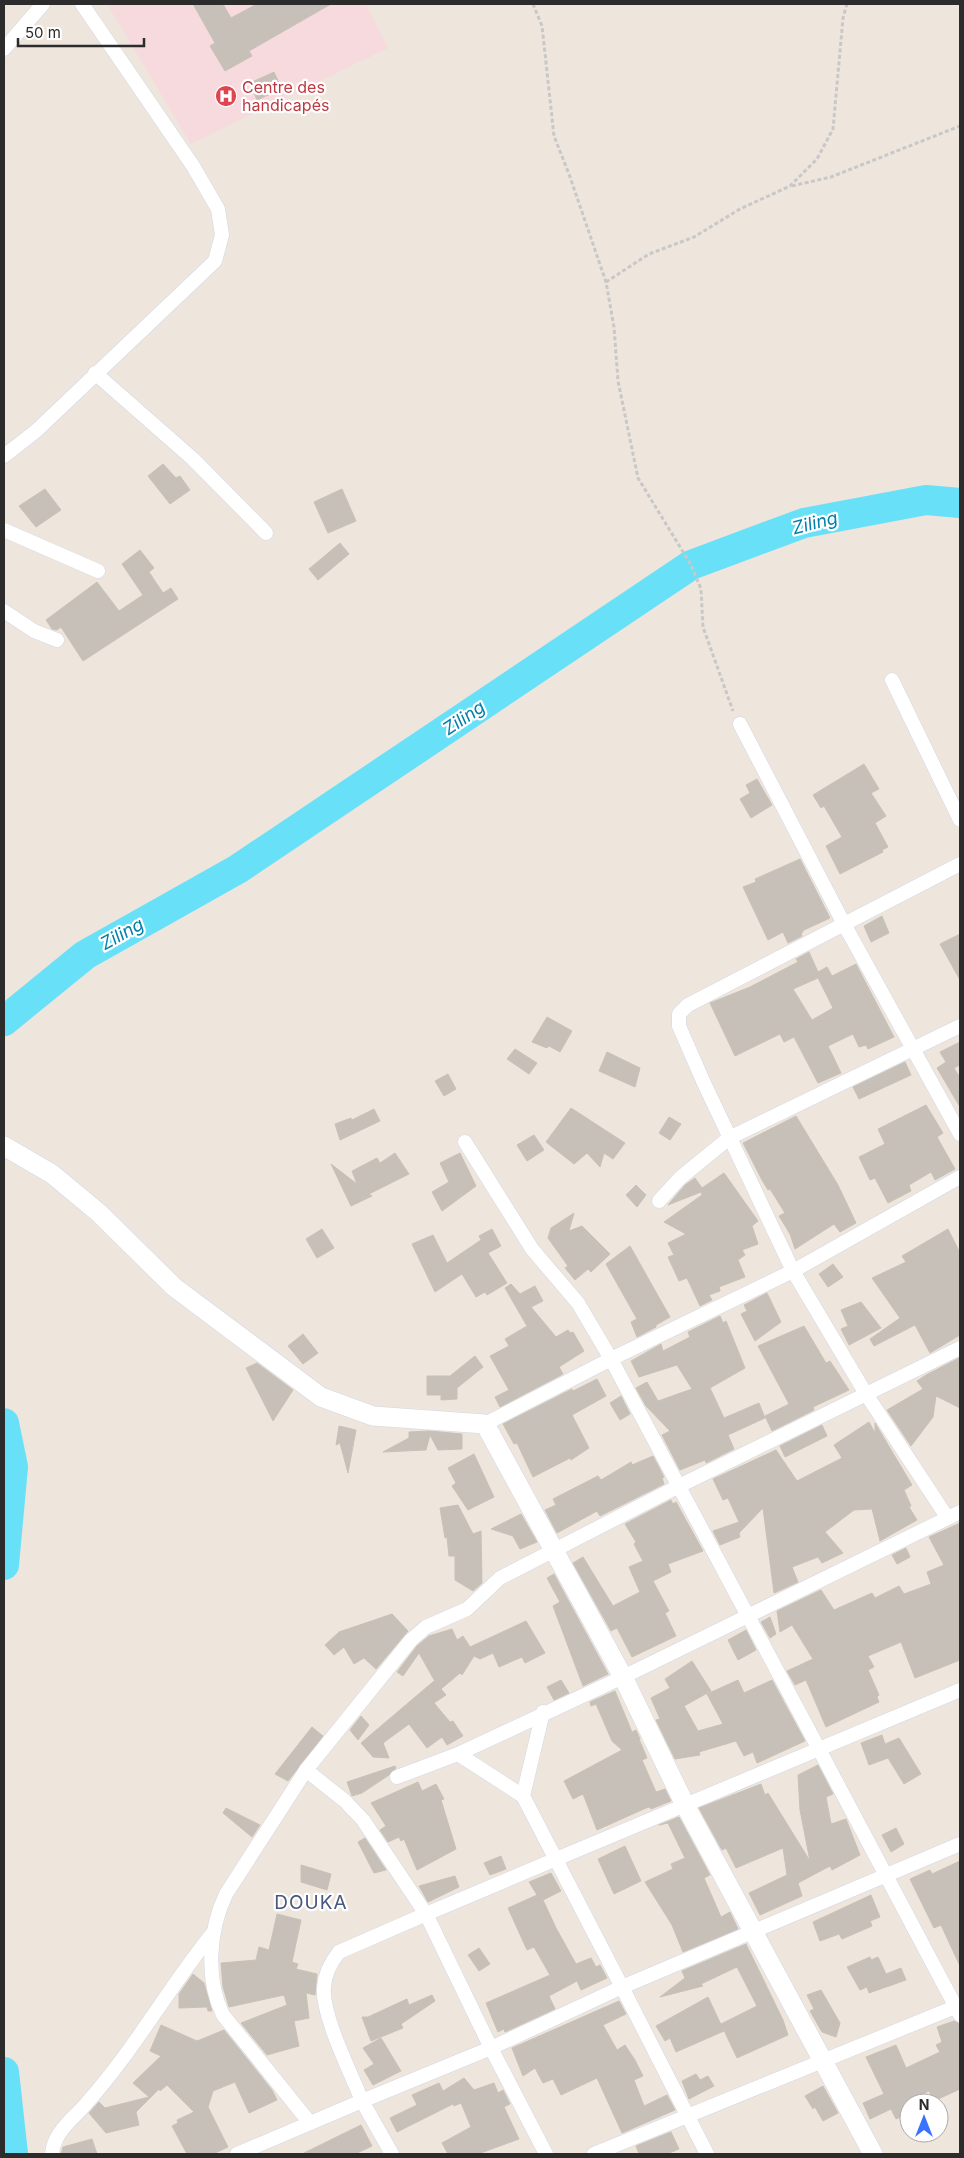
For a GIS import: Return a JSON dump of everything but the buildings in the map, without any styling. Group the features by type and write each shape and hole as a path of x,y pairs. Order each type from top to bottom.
{"main road":[{"path":"4,1146 52,1174 99,1213 174,1287 321,1397 372,1416 485,1424 623,1677 685,1805 873,2154"}],"street":[{"path":"4,49 43,4"},
{"path":"4,456 36,430 95,373 189,288 215,261 222,235 218,209 193,166 82,4"},
{"path":"95,373 193,458 266,533"},
{"path":"4,530 98,572"},
{"path":"4,611 34,631 57,640"},
{"path":"892,680 960,820"},
{"path":"740,724 844,924 960,1134"},
{"path":"946,1517 866,1394 793,1271 728,1138 679,1026 679,1014 688,1005 960,864"},
{"path":"659,1200 680,1178 728,1138 915,1050 960,1026"},
{"path":"465,1142 532,1249 578,1303 611,1359 820,1747 885,1876 959,2009 824,2060 594,2154"},
{"path":"485,1424 611,1359 793,1271 960,1177"},
{"path":"310,2123 223,2015 217,2002 213,1977 212,1934 217,1913 226,1894 306,1770 411,1640 426,1628 467,1609 500,1578 679,1486 960,1348"},
{"path":"397,1777 458,1754 543,1712 623,1677 946,1517 960,1512"},
{"path":"392,2154 362,2100 324,2006 324,1987 329,1964 339,1952 820,1747 960,1690"},
{"path":"523,1796 543,1712"},
{"path":"458,1754 523,1796 557,1858 707,2154"},
{"path":"306,1770 345,1800 363,1820 426,1914 491,2048 546,2154"},
{"path":"237,2154 362,2100 491,2048 622,1987 960,1844"},
{"path":"52,2154 58,2135 131,2050 189,1963 212,1934"}],"path":[{"path":"533,4 542,26 554,136 606,282 614,327 618,381 638,478 691,565 701,589 702,627 728,699 740,724"},
{"path":"790,186 817,159 833,129 843,18 847,4"},
{"path":"606,282 649,254 694,237 740,209 790,186 831,177 960,126"}],"shaded area":[{"name":"Centre des handicapés","path":"107,4 366,4 388,48 191,144"}],"waterway":[{"name":"Ziling","path":"4,1021 85,955 238,869 691,565 804,523 926,500 960,503"},
{"name":"Ziling","path":"4,1423 13,1467 4,1565"},
{"name":"Ziling","path":"4,2072 13,2154"}],"place":[{"name":"Centre des handicapés","path":"226,96"}],"district":[{"name":"DOUKA","path":"311,1902"}]}
